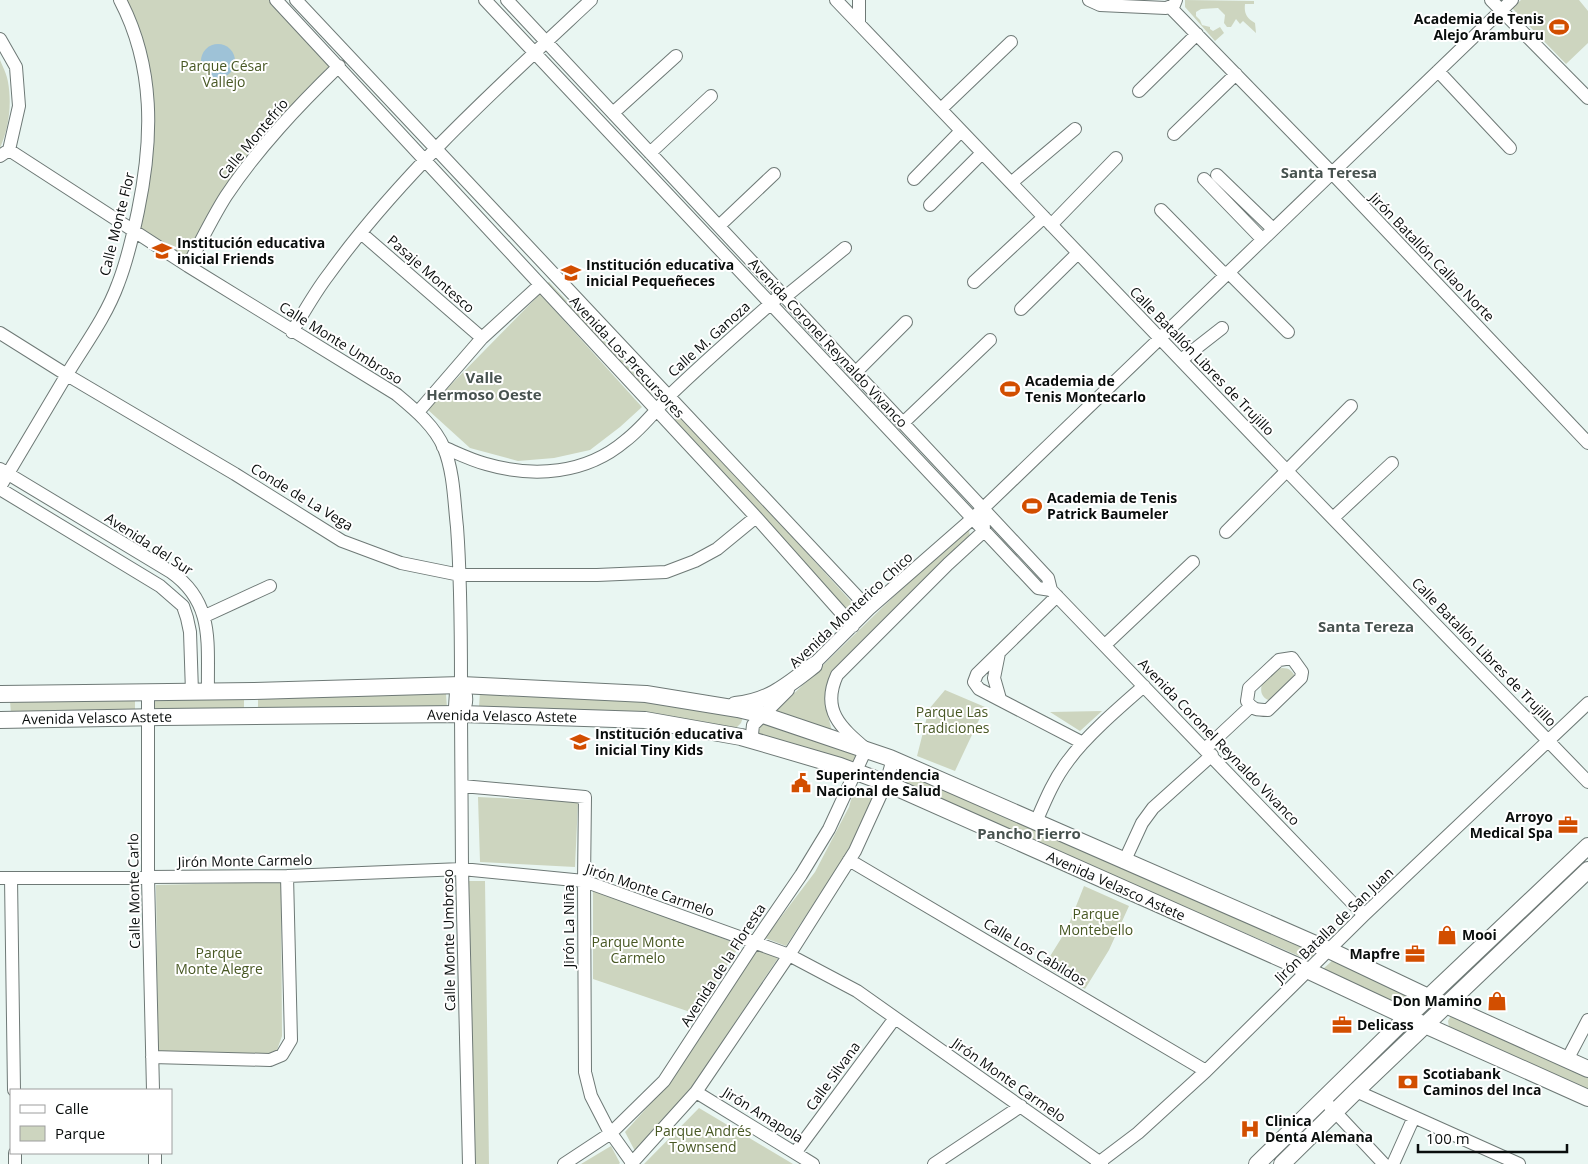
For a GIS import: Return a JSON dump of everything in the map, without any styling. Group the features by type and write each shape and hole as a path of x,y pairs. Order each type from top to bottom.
{"main road":[{"path":"719,706 745,704 763,700 784,688 814,665"},
{"name":"Avenida Velasco Astete","path":"2,694 253,691 461,685 646,694 762,715 890,758 1124,862 1329,950 1588,1069"},
{"path":"253,691 253,716"},
{"path":"2,694 2,720"},
{"name":"Avenida Velasco Astete","path":"2,720 461,714 645,720 754,740 886,783 1310,970 1407,1017 1588,1098"},
{"path":"1257,1164 1407,1017 1588,846"},
{"path":"1282,1164 1588,870"}],"street":[{"name":"Calle Monte Flor","path":"0,488 4,471 95,331 118,284 134,232 147,162 149,122 140,49 120,0"},
{"name":"Avenida Los Precursores","path":"276,0 756,517 853,626"},
{"name":"Avenida Los Precursores","path":"296,0 552,275 670,396 870,609"},
{"name":"Avenida Coronel Reynaldo Vivanco","path":"486,0 1038,588 1054,593"},
{"name":"Avenida Coronel Reynaldo Vivanco","path":"507,0 1048,578 1054,593 1364,915"},
{"path":"292,332 328,274 425,160 591,0"},
{"name":"Calle Batallón Libres de Trujillo","path":"836,0 1332,518 1588,782"},
{"path":"859,0 859,24"},
{"name":"Jirón Batallón Callao Norte","path":"1089,0 1100,5 1166,8 1173,4 1197,34 1332,173 1588,443"},
{"path":"1491,0 1588,98"},
{"name":"Avenida Monterico Chico","path":"754,740 752,734 754,725 762,715 870,609 973,518 1512,0"},
{"path":"1139,91 1197,34"},
{"path":"0,39 16,66 19,106 4,153"},
{"path":"941,109 1011,42"},
{"path":"613,113 676,56"},
{"name":"Calle Montefrío","path":"188,266 225,198 248,164 339,66"},
{"path":"1438,71 1510,148"},
{"path":"1174,134 1236,74"},
{"path":"650,153 711,96"},
{"path":"1011,183 1075,129"},
{"path":"914,179 961,131"},
{"name":"Calle Monte Umbroso","path":"4,153 134,232 292,332 396,394 418,412 443,447 453,482 460,574 461,685 466,691 466,707 461,714 462,869 470,1164"},
{"path":"930,205 982,153"},
{"path":"974,282 1048,221 1116,158"},
{"path":"654,180 666,170"},
{"path":"719,226 774,174"},
{"path":"1217,175 1273,229"},
{"path":"1204,179 1262,239"},
{"path":"1162,210 1288,332"},
{"name":"Pasaje Montesco","path":"361,233 482,338"},
{"name":"Calle M. Ganoza","path":"443,447 485,464 512,470 551,472 582,466 605,456 642,427 670,396 771,304 845,248"},
{"path":"1021,309 1078,253"},
{"path":"418,412 482,338 540,285"},
{"path":"856,372 906,322"},
{"path":"1181,360 1222,328"},
{"name":"Conde de La Vega","path":"0,333 342,540 400,563 460,574 597,575 666,572 718,549 756,517"},
{"path":"903,423 990,340"},
{"path":"1226,532 1351,406"},
{"path":"449,466 460,454"},
{"path":"1332,518 1392,463"},
{"name":"Avenida del Sur","path":"4,471 178,577 190,588 198,599 205,616 207,629 200,692"},
{"path":"0,488 160,586 183,606 190,632 200,692"},
{"path":"866,749 839,725 834,714 832,694 837,674 984,530 983,508"},
{"path":"1105,645 1193,562"},
{"path":"205,616 270,586"},
{"path":"1054,593 977,674 974,682 979,689 1083,743"},
{"path":"999,653 994,678 1000,699"},
{"path":"1292,658 1302,672 1301,678 1268,710 1257,710 1250,707 1247,701 1249,688 1279,660 1292,658"},
{"path":"1036,822 1056,778 1068,760 1083,743 1144,686"},
{"name":"Calle Monte Carlo","path":"148,692 148,878 153,1089"},
{"name":"Jirón Batalla de San Juan","path":"1100,1163 1138,1133 1206,1071 1364,915 1588,703"},
{"path":"1124,862 1142,823 1153,808 1250,707"},
{"name":"Avenida de la Floresta","path":"564,1164 611,1133 664,1082 755,942 802,875 824,837 866,749"},
{"path":"632,1164 696,1092 789,954 855,851 886,783 891,766 890,758"},
{"name":"Jirón La Niña","path":"462,786 585,798 585,1072 591,1096 611,1133 632,1164"},
{"name":"Calle Los Cabildos","path":"849,860 1206,1071"},
{"name":"Jirón Monte Carmelo","path":"5,878 287,876 462,869 584,881 789,954 857,991 1100,1163"},
{"path":"152,1057 270,1060 282,1055 290,1040 287,876"},
{"path":"5,878 14,1089"},
{"name":"Calle Silvana","path":"795,1153 895,1018"},
{"path":"1567,1060 1588,1020"},
{"path":"1356,1091 1519,1164"},
{"name":"Jirón Amapola","path":"696,1092 813,1164"},
{"path":"1324,1099 1384,1164"},
{"path":"934,1164 1021,1106"},
{"path":"1393,1164 1414,1117"}],"green space":[{"name":"Parque César Vallejo","path":"126,0 272,0 333,66 264,139 185,259 140,230 153,137"},
{"path":"1185,0 1254,1 1254,4 1245,4 1245,10 1246,15 1255,23 1256,33 1243,21 1240,24 1236,19 1231,27 1227,27 1224,23 1225,15 1218,8 1201,9 1196,12 1196,16 1202,25 1210,27 1213,31 1220,27 1224,33 1215,41 1185,7"},
{"name":"Academia de Tenis Alejo Aramburu","path":"1521,0 1579,0 1588,11 1588,43 1566,64 1512,8"},
{"path":"0,60 7,79 10,107 8,124 0,148"},
{"path":"549,282 652,392 648,395 546,284"},
{"path":"540,294 642,407 590,450 554,458 518,461 470,448 427,409"},
{"path":"680,414 858,609 852,615 674,420"},
{"path":"963,529 969,529 970,537 846,658 827,698 828,716 832,731 775,712"},
{"path":"1278,669 1290,670 1296,678 1270,701 1262,694 1262,683"},
{"name":"Parque Las Tradiciones","path":"945,690 985,707 955,771 917,756 929,709"},
{"path":"480,692 642,699 744,714 741,723 734,730 479,707"},
{"path":"446,694 447,708 258,711 258,697"},
{"path":"150,696 244,697 244,712 150,711"},
{"path":"135,699 135,714 11,715 10,700"},
{"path":"1102,711 1080,731 1050,712"},
{"path":"767,723 857,753 853,763 759,736 757,728 761,724"},
{"path":"909,772 1313,949 1313,956 1306,959 901,785"},
{"path":"855,786 877,792 845,856 786,946 765,938 815,872 849,807"},
{"path":"478,797 578,802 575,867 480,862"},
{"path":"469,881 485,881 489,1164 473,1164"},
{"name":"Parque Monte Alegre","path":"281,882 282,1036 277,1050 267,1055 158,1052 156,885"},
{"name":"Parque Montebello","path":"1084,886 1129,906 1109,950 1085,989 1044,966 1067,929"},
{"name":"Parque Monte Carmelo","path":"593,889 740,945 696,1014 593,979"},
{"path":"758,948 778,958 691,1089 636,1153 625,1132 669,1083"},
{"path":"1334,959 1416,998 1406,1008 1323,969"},
{"path":"1452,1014 1588,1073 1588,1089 1449,1027 1448,1021"},
{"name":"Parque Andrés Townsend","path":"699,1108 793,1164 644,1164"},
{"path":"611,1146 619,1164 581,1164"}],"water":[{"path":"218,44 225,45 230,49 234,54 234,68 230,73 225,77 218,78 211,77 206,73 202,68 201,61 202,54 206,49 211,45"}],"place":[{"name":"Academia de Tenis Alejo Aramburu","path":"1559,27"},
{"name":"Institución educativa inicial Friends","path":"162,251"},
{"name":"Institución educativa inicial Pequeñeces","path":"571,273"},
{"name":"Academia de Tenis Montecarlo","path":"1010,389"},
{"name":"Academia de Tenis Patrick Baumeler","path":"1032,506"},
{"name":"Institución educativa inicial Tiny Kids","path":"580,742"},
{"name":"Superintendencia Nacional de Salud","path":"801,783"},
{"name":"Arroyo Medical Spa","path":"1568,825"},
{"name":"Mooi","path":"1447,935"},
{"name":"Mapfre","path":"1415,954"},
{"name":"Don Mamino","path":"1497,1001"},
{"name":"Delicass","path":"1342,1025"},
{"name":"Scotiabank Caminos del Inca","path":"1408,1082"},
{"name":"Clinica Denta Alemana","path":"1250,1129"}],"district":[{"name":"Santa Teresa","path":"1329,173"},
{"name":"Valle Hermoso Oeste","path":"484,386"},
{"name":"Santa Tereza","path":"1366,627"},
{"name":"Pancho Fierro","path":"1029,834"}]}
